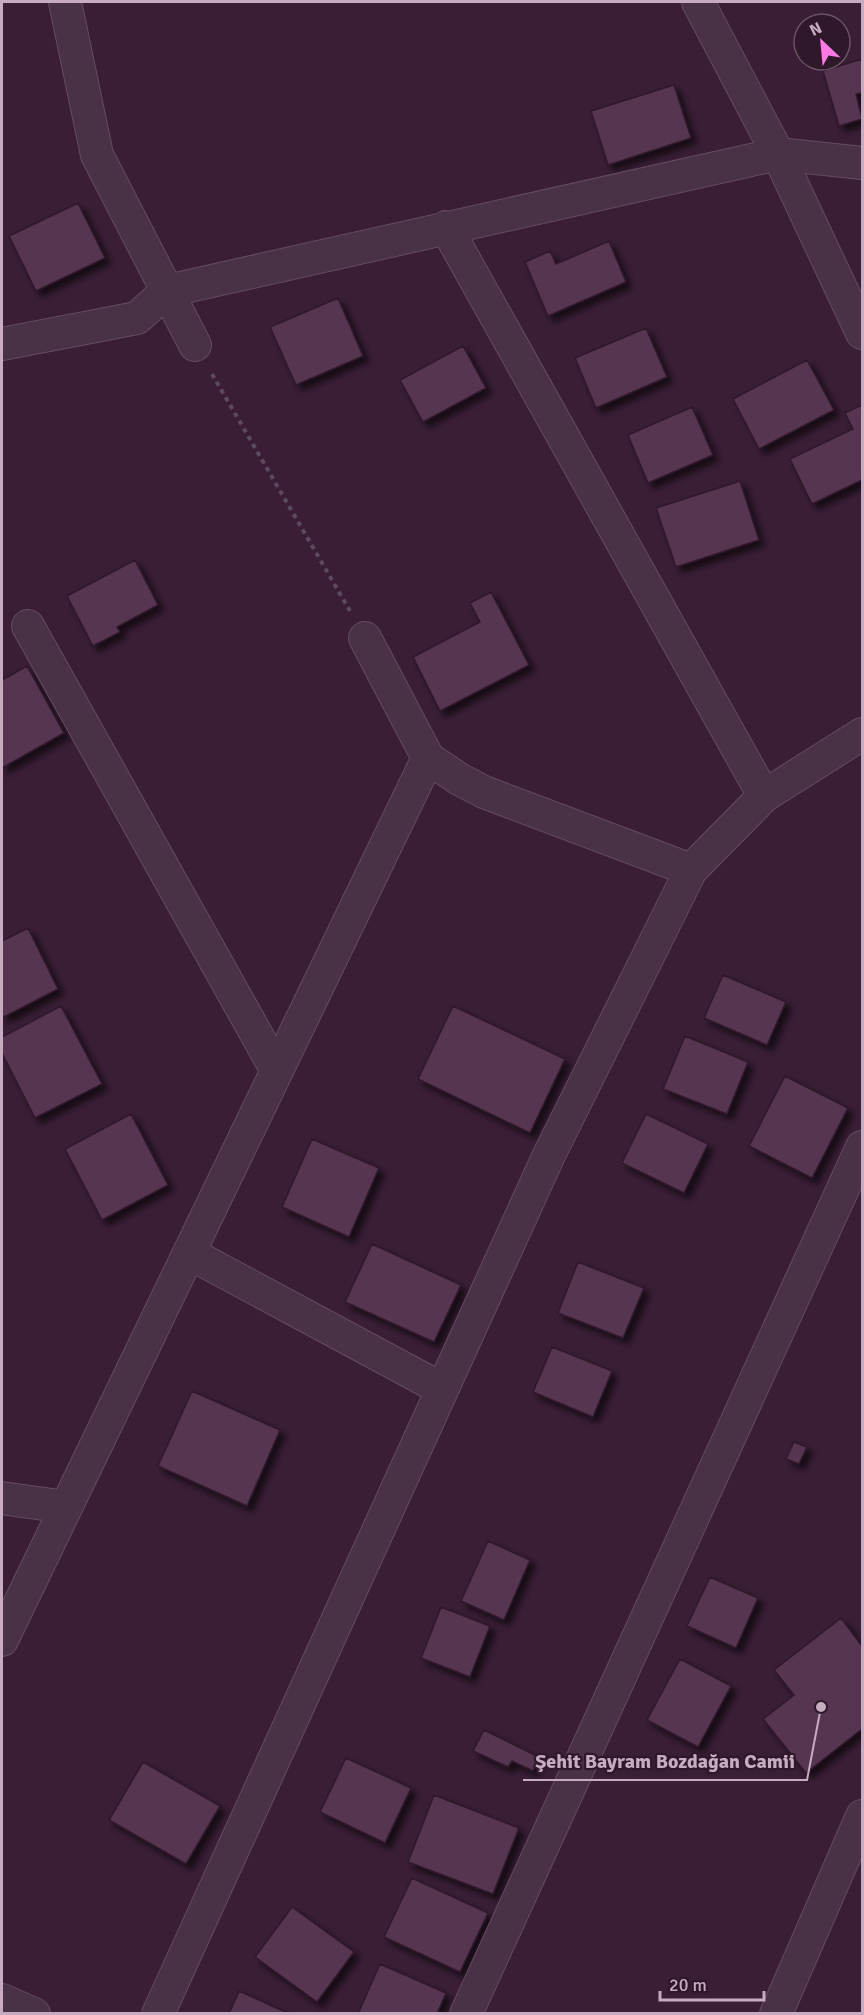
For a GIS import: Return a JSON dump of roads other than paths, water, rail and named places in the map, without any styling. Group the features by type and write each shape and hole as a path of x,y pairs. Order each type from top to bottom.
{"street":[{"path":"65,2 97,155 195,345"},
{"path":"698,2 778,154 862,333"},
{"path":"2,344 137,318 167,291 778,154 862,163"},
{"path":"446,227 764,796"},
{"path":"28,626 277,1071"},
{"path":"365,638 428,758 459,779 484,792 692,870"},
{"path":"158,2013 549,1155 692,870 764,796 862,734"},
{"path":"2,1640 428,758"},
{"path":"466,2013 862,1147"},
{"path":"189,1253 442,1389"},
{"path":"2,1498 66,1507"},
{"path":"776,2013 862,1816"},
{"path":"2,2000 34,2013"}],"place":[{"name":"Şehit Bayram Bozdağan Camii","path":"821,1707"}]}
